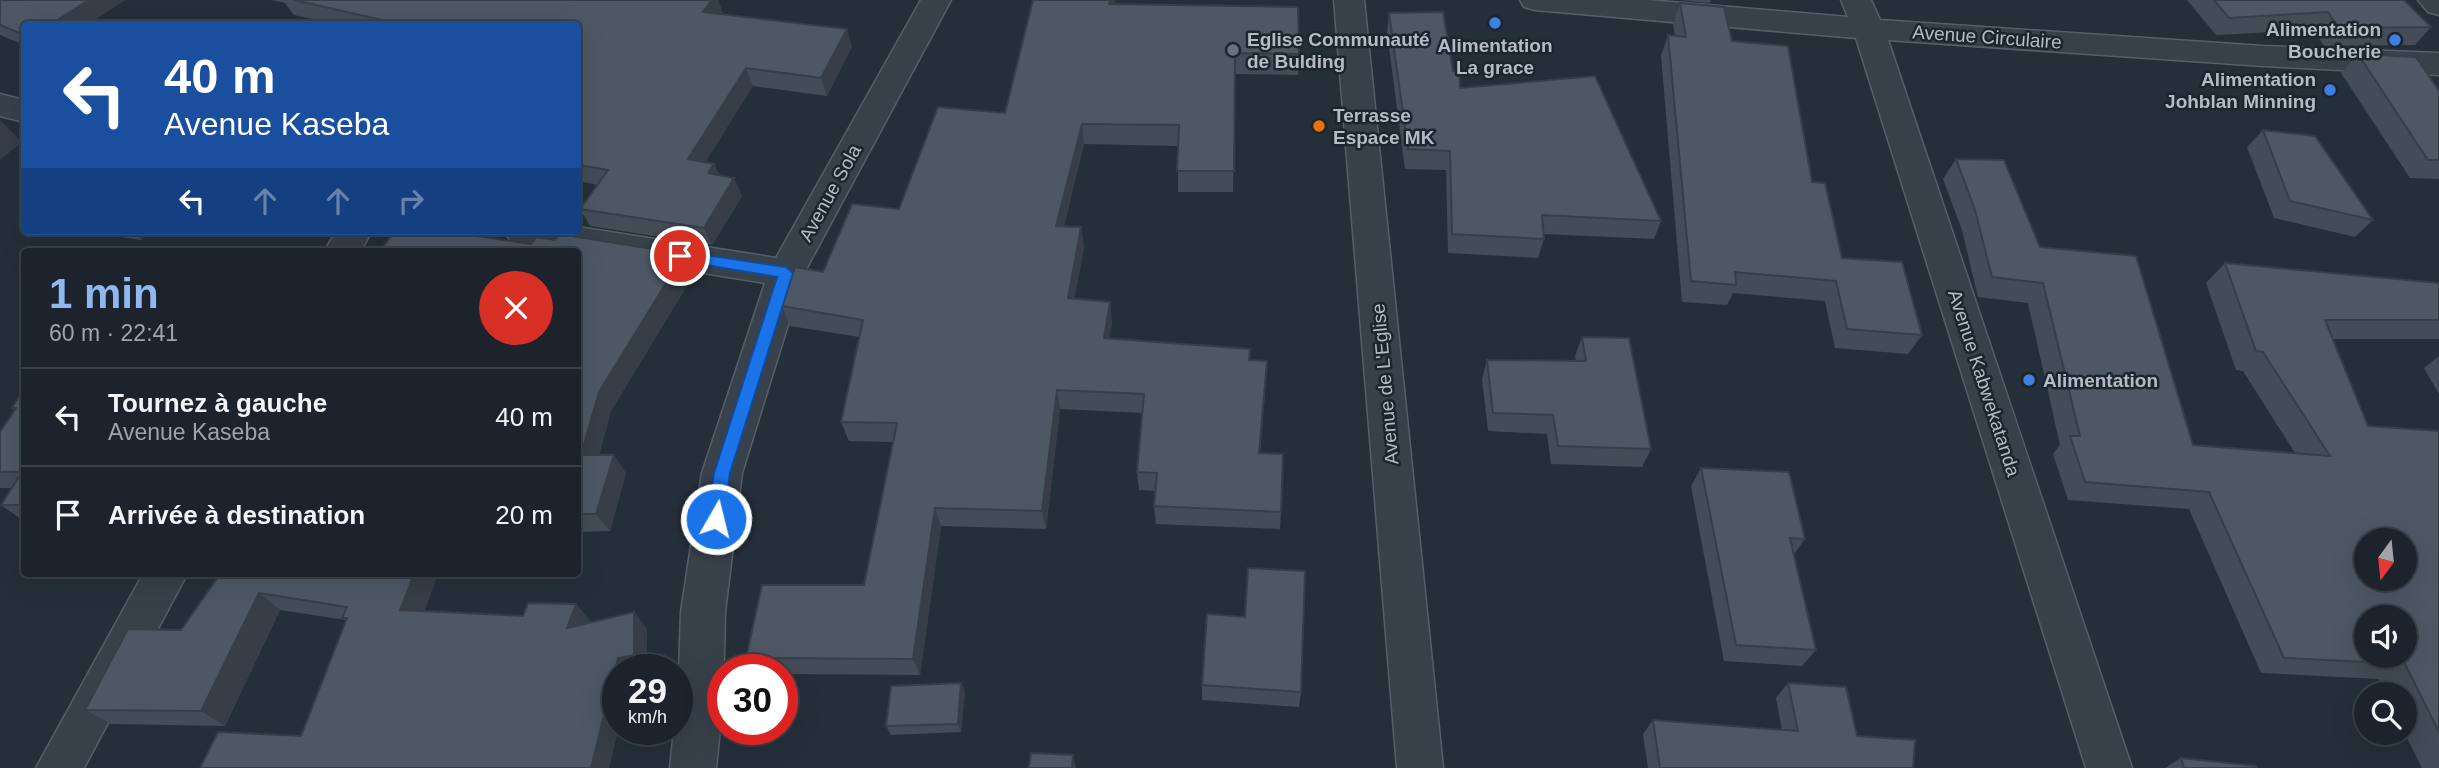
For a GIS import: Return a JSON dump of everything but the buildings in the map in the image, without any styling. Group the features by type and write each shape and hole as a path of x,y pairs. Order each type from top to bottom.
{"street":[{"name":"Avenue Sola","path":"693,768 701,692 703,612 722,473 786,273 936,0"},
{"name":"Avenue de L'Eglise","path":"1349,0 1420,768"},
{"name":"Avenue Circulaire","path":"1535,0 1862,15 2263,56 2438,65"},
{"path":"2433,0 2439,5"},
{"name":"Avenue Kabwekatanda","path":"1862,15 2109,768"},
{"path":"0,105 21,110"},
{"path":"547,235 786,273"},
{"path":"59,768 164,577"}],"place":[{"name":"Alimentation La grace","path":"1495,23"},
{"name":"Alimentation Boucherie","path":"2395,40"},
{"name":"Eglise Communauté de Bulding","path":"1233,50"},
{"name":"Alimentation Johblan Minning","path":"2330,90"},
{"name":"Terrasse Espace MK","path":"1319,126"},
{"name":"Alimentation","path":"2029,380"}],"route":[{"path":"680,256 786,273 722,473 716,519"}]}
